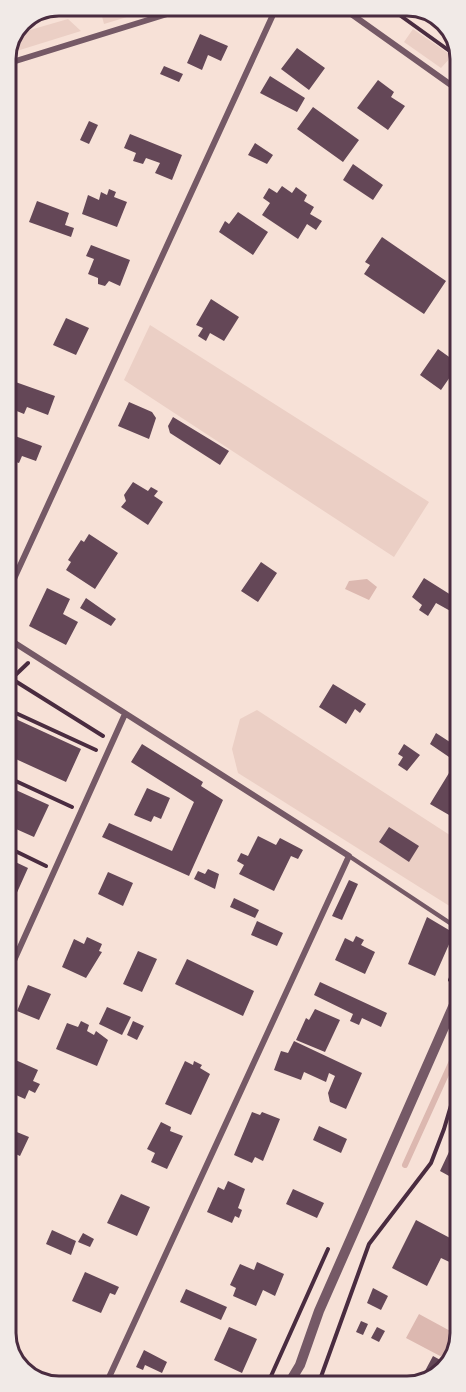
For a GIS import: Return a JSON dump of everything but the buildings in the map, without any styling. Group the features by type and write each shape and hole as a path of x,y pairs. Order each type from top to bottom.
{"street":[{"path":"17,61 158,17"},
{"path":"17,572 272,17"},
{"path":"355,17 450,84"},
{"path":"17,645 349,856 110,1375"},
{"path":"17,954 125,714"},
{"path":"298,1376 340,1261 450,1014"},
{"path":"294,1376 300,1365"}],"lane":[{"path":"349,856 450,923"}],"path":[{"path":"402,17 448,50"},
{"path":"17,674 35,657"},
{"path":"17,682 112,742"},
{"path":"17,713 107,754"},
{"path":"17,782 81,812"},
{"path":"17,853 55,870"},
{"path":"321,1376 369,1244 431,1163 450,1109"},
{"path":"271,1376 333,1240"}],"shaded area":[{"path":"102,17 127,17 104,24"},
{"path":"68,19 81,31 17,51 28,31"},
{"path":"413,29 449,54 450,58 441,68 404,42"},
{"path":"150,325 429,502 394,557 124,380"},
{"path":"367,579 377,587 369,600 345,589 349,581"},
{"path":"257,710 450,835 450,906 238,773 232,749 240,719"},
{"path":"419,1314 450,1331 449,1341 442,1357 406,1338"}],"waterway":[{"path":"405,1165 450,1066"}]}
